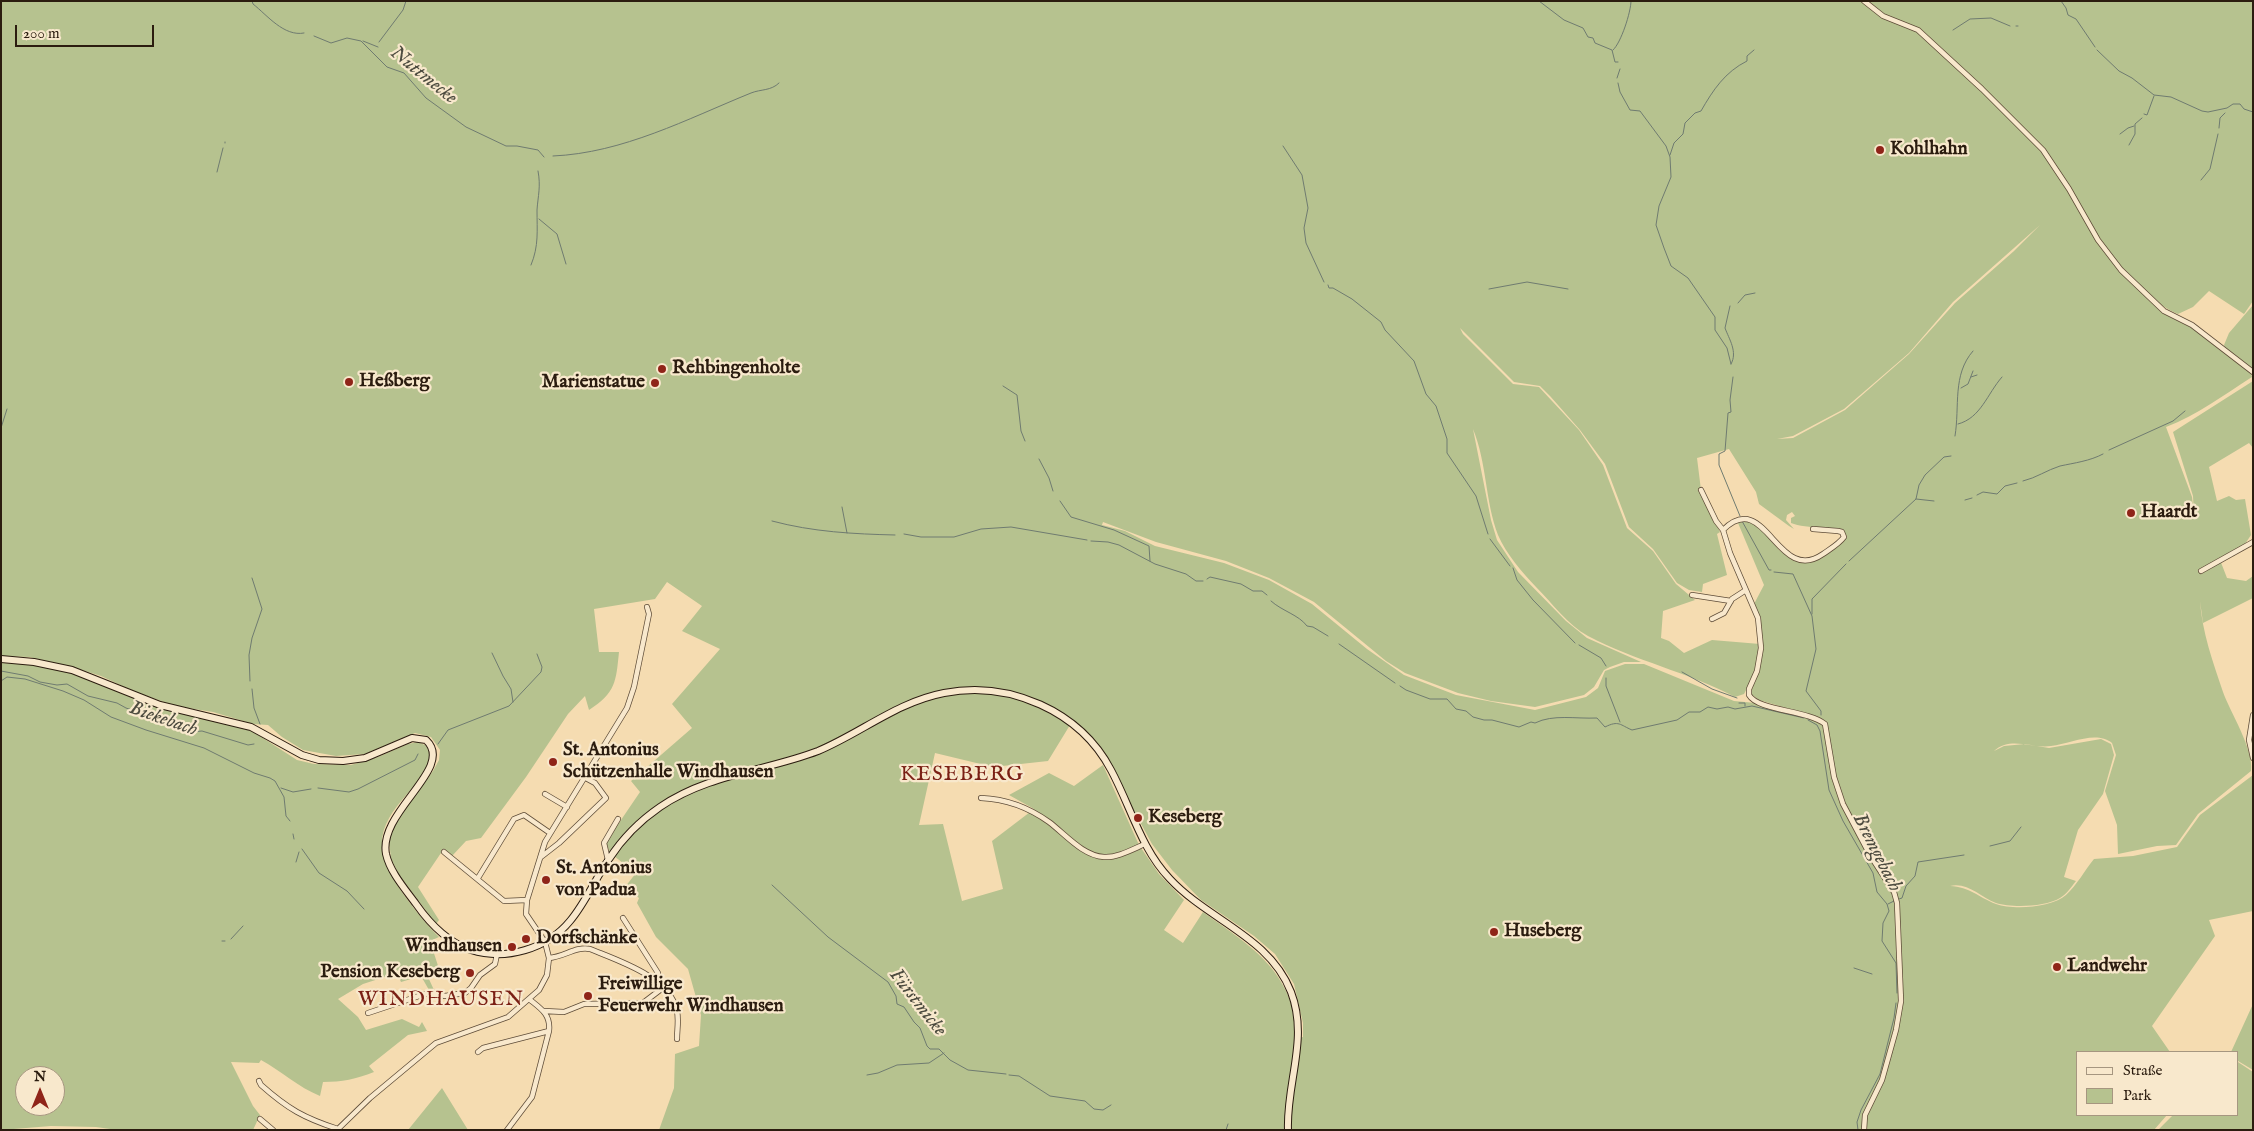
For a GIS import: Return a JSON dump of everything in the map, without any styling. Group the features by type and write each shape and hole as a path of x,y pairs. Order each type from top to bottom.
{"main road":[{"path":"1,659 72,670 160,705 251,727 302,755 319,760 343,761 365,758 405,740 417,737 426,740 434,750 433,764 400,809 388,830 385,844 387,859 411,897 437,929 466,948 497,954 522,952 545,942 568,923 608,860 630,833 657,809 695,787 805,756 909,703 937,694 961,690 1003,692 1027,699 1046,707 1078,729 1106,762 1144,844 1159,866 1180,890 1196,903 1250,939 1270,958 1285,979 1294,1003 1299,1028 1288,1109 1288,1130"}],"street":[{"path":"1864,1 1883,16 1918,30 1982,89 2043,150 2070,189 2098,240 2121,270 2164,311 2192,325 2253,372"},
{"path":"1701,490 1716,521 1723,530 1730,553 1757,612 1761,648 1757,671 1749,689 1750,698 1825,724 1834,777 1840,796 1870,856 1894,892 1897,903 1902,1001 1882,1080 1865,1115 1864,1130"},
{"path":"1723,530 1738,519 1748,519 1764,528 1780,549 1795,557 1808,560 1816,559 1844,537 1838,531 1813,529"},
{"path":"2201,571 2253,542"},
{"path":"1712,619 1724,613 1731,601 1746,590"},
{"path":"1692,595 1731,601"},
{"path":"259,1080 261,1085 293,1111 307,1119 337,1129 370,1098 436,1043 508,1018 539,990 547,975 550,958 545,942 526,914 526,900 545,842 627,708 636,678 649,614 647,607"},
{"path":"2253,715 2249,740 2253,758"},
{"path":"540,857 560,843 606,798 595,784 584,777"},
{"path":"545,794 567,808"},
{"path":"981,798 1011,802 1026,808 1049,822 1087,851 1100,857 1113,856 1144,844"},
{"path":"478,878 514,818 524,815 550,833"},
{"path":"608,860 604,843 618,819"},
{"path":"444,852 504,901 526,900"},
{"path":"623,918 658,973 654,980"},
{"path":"550,958 561,957 584,948 590,949 630,965 654,980 664,987 673,1000 677,1012 677,1039"},
{"path":"368,1013 431,992 445,996 465,993 480,975 496,964 497,954"},
{"path":"544,1012 564,1012 584,1004 596,1003 643,1004 664,987"},
{"path":"507,1130 532,1097 549,1031 550,1021 544,1012 529,999"},
{"path":"478,1052 483,1048 549,1031"},
{"path":"260,1119 273,1130"}],"green space":[{"path":"1,1 2253,1 2253,301 2244,314 2209,291 2193,307 2178,314 2153,299 2128,276 2117,261 2114,262 2119,270 2163,311 2190,326 2251,373 2252,377 2221,398 2189,417 2166,427 2192,497 2194,515 2193,496 2173,432 2253,381 2253,448 2249,443 2209,467 2217,501 2229,496 2236,500 2245,499 2251,535 2245,544 2220,560 2227,578 2246,581 2253,576 2253,598 2203,623 2200,601 2203,624 2212,658 2223,692 2249,752 2251,771 2198,814 2176,845 2157,846 2118,854 2117,825 2105,791 2116,755 2112,743 2106,739 2091,738 2058,745 2037,746 2049,748 2101,739 2111,744 2114,755 2103,794 2078,830 2064,877 2076,881 2060,898 2028,906 2003,905 1963,886 1950,886 1969,890 1996,904 2003,906 2032,907 2051,903 2066,895 2070,891 2094,859 2133,856 2177,847 2200,815 2253,775 2253,911 2209,920 2215,936 2152,1026 2169,1051 2076,1051 2076,1116 2166,1116 2154,1130 659,1130 674,1088 675,1054 699,1046 701,1015 688,969 656,937 637,903 639,898 625,887 636,873 610,853 606,842 640,792 631,781 692,728 672,704 720,649 682,631 702,606 667,582 655,599 594,609 599,652 619,652 617,671 610,692 589,710 585,696 568,714 526,777 481,838 466,841 452,856 443,850 418,887 439,920 436,924 399,875 391,859 389,840 394,824 439,760 440,750 431,737 415,733 365,754 336,756 303,750 282,737 268,725 253,724 213,712 175,706 133,691 101,676 69,666 29,657 1,656","holes":["2040,225 2014,251 1955,303 1909,354 1845,410 1793,438 1777,439 1793,436 1844,409 1909,353 1953,302","1460,328 1514,382 1540,386 1580,430 1605,464 1629,527 1653,549 1677,583 1689,590 1702,592 1703,584 1727,575 1717,534 1720,532 1701,490 1697,458 1729,449 1756,492 1759,504 1794,529 1786,520 1787,515 1792,512 1795,516 1791,518 1791,523 1837,531 1847,536 1841,543 1825,554 1808,559 1800,559 1782,552 1757,524 1748,520 1738,523 1764,585 1754,604 1761,625 1762,646 1752,695 1759,700 1820,718 1823,725 1812,718 1756,703 1734,701 1644,664 1625,664 1605,671 1598,688 1586,697 1535,710 1456,695 1404,675 1367,649 1312,604 1269,580 1224,563 1155,546 1125,531 1102,525 1103,522 1156,542 1226,561 1269,578 1314,602 1386,661 1405,673 1458,693 1491,701 1535,707 1584,695 1594,687 1604,670 1624,662 1641,662 1587,638 1566,621 1518,572 1497,540 1491,520 1473,429 1481,455 1494,522 1501,542 1520,569 1567,620 1588,636 1624,653 1699,680 1735,697 1744,694 1756,671 1760,644 1712,640 1684,653 1669,641 1661,638 1663,611 1695,600 1676,584 1653,551 1627,528 1603,465 1579,430 1539,387 1513,384 1463,334","1070,725 1079,725 1101,750 1152,844 1172,870 1201,900 1254,936 1275,954 1294,984 1303,1023 1303,1037 1299,1038 1288,995 1279,978 1267,963 1239,938 1203,912 1183,943 1164,930 1184,900 1159,874 1139,845 1103,765 1074,786 1049,773 1009,795 1034,809 992,841 1003,889 962,901 943,824 919,825 935,753 993,767 1048,761","2007,744 2023,744 2004,746 1994,751"]},
{"path":"2253,305 2253,370 2226,351 2224,345 2229,333"},
{"path":"1,663 30,664 73,673 147,704 252,731 297,760 314,764 351,765 378,757 408,744 418,742 427,746 430,757 427,767 389,818 384,830 383,855 403,893 439,937 430,941 441,975 447,974 447,976 428,977 434,990 429,990 421,976 401,982 397,973 363,984 338,999 358,1017 366,1030 402,1019 419,1027 422,1022 427,1031 408,1035 369,1066 374,1072 349,1080 323,1082 320,1096 304,1088 261,1060 259,1063 231,1062 253,1106 260,1115 253,1130 117,1130 96,1127 51,1126 1,1130"},
{"path":"2253,1004 2253,1070 2239,1062 2239,1051 2231,1051"},
{"path":"2239,1063 2253,1072 2253,1130 2158,1130 2172,1116 2239,1116"},
{"path":"442,1088 468,1130 408,1130"}],"waterway":[{"name":"Nuttmecke","path":"252,1 270,19 283,28 290,32 304,33"},
{"path":"379,42 403,10 406,1"},
{"name":"Bremgebach","path":"1539,1 1564,20 1583,28 1588,37 1593,38 1595,43 1612,50 1615,62 1618,62"},
{"path":"1613,50 1625,27 1631,1"},
{"path":"2061,1 2068,15 2076,19 2095,47"},
{"path":"1953,30 1970,19 1991,18 2010,26"},
{"name":"Nuttmecke","path":"314,36 331,43 347,38 361,41 387,67 404,73 426,98 466,127 506,146 538,150 544,157"},
{"path":"363,41 378,47"},
{"path":"1670,155 1674,143 1683,134 1685,123 1695,113 1701,111 1720,82 1732,70 1747,61 1747,56 1754,50"},
{"path":"2097,50 2119,71 2132,78 2154,95 2171,97 2202,111 2208,112 2227,108 2233,104 2240,104 2244,109 2253,112"},
{"name":"Bremgebach","path":"1617,78 1620,69"},
{"name":"Nuttmecke","path":"553,156 604,149 630,142 679,124 751,93 773,87 779,83"},
{"name":"Bremgebach","path":"1618,83 1620,92 1630,110 1640,111 1666,146 1670,157 1671,177 1659,206 1656,225 1671,266 1688,278 1715,317 1715,330 1727,348 1731,364"},
{"path":"2144,114 2147,115 2154,96"},
{"path":"2219,128 2220,118 2225,113"},
{"path":"2129,145 2135,134 2135,124 2142,118"},
{"path":"2120,134 2134,126"},
{"path":"2201,180 2210,169 2218,134"},
{"path":"1283,146 1302,175 1308,208 1304,228 1306,243 1324,282"},
{"path":"217,172 223,148"},
{"path":"531,265 537,238 538,171"},
{"path":"539,219 557,234 566,264"},
{"path":"1489,289 1527,282 1568,289"},
{"path":"1328,285 1329,288 1333,288 1352,299 1381,322 1385,330 1414,361 1426,394 1436,406 1447,439 1447,453 1476,496 1488,534"},
{"path":"1738,303 1745,295 1755,293"},
{"path":"1730,306 1725,328 1731,341 1734,355 1731,364"},
{"path":"1955,436 1959,381 1966,360 1973,351"},
{"path":"1961,388 1968,384 1973,371"},
{"path":"1971,377 1977,375"},
{"name":"Bremgebach","path":"1733,377 1730,400 1731,412 1728,413 1725,451 1719,454 1719,465 1740,516"},
{"path":"1958,424 1966,421 1978,411 2002,377"},
{"path":"1003,386 1017,395 1021,431 1025,441"},
{"path":"1,428 7,409"},
{"path":"2109,450 2173,421 2185,411"},
{"path":"2023,481 2060,466 2103,454"},
{"path":"1849,561 1916,499 1919,485 1925,475 1944,457 1951,456"},
{"path":"1039,459 1049,478 1053,491"},
{"path":"1977,495 1983,492 1997,494 2005,486 2017,483"},
{"path":"1965,500 1972,498"},
{"path":"1916,499 1934,501"},
{"path":"1060,501 1071,517 1114,530 1149,546 1150,561"},
{"path":"842,507 847,533"},
{"path":"772,521 818,530 895,535"},
{"name":"Bremgebach","path":"1742,521 1769,570 1771,570"},
{"path":"904,534 921,537 954,537 981,529 1011,527 1087,540"},
{"path":"1490,539 1510,566"},
{"path":"1091,541 1119,545 1155,564 1186,574 1196,581 1203,581"},
{"path":"1812,614 1812,599 1846,564"},
{"path":"1513,568 1517,580 1533,600 1575,643"},
{"name":"Bremgebach","path":"1774,572 1793,574 1812,616 1816,649 1806,691 1821,711 1821,715"},
{"path":"1207,579 1210,577 1241,584 1253,591 1262,591 1267,595"},
{"path":"250,681 249,655 252,638 262,609 252,578"},
{"path":"1271,601 1300,619 1307,626 1313,627 1328,636"},
{"path":"1339,644 1395,683"},
{"path":"1579,645 1601,658 1606,666"},
{"path":"492,653 511,689 513,702"},
{"path":"438,744 448,730 509,706 541,672 542,667 537,654"},
{"path":"1,671 28,676 40,682 57,685 67,684 88,696 117,703 150,716 157,722 186,728 190,732 202,731 248,745 254,744"},
{"path":"1682,672 1712,689 1737,698"},
{"name":"Biekebach","path":"1,681 7,677 25,679 63,691 84,700 111,717 204,748 254,773 270,778 275,781 284,797 286,816 290,821"},
{"path":"1606,678 1606,686 1620,722"},
{"path":"1400,686 1430,699 1447,699 1456,709 1466,711 1473,717 1519,727 1531,722 1535,723 1549,719 1597,718 1605,727 1617,724 1632,730 1677,720 1689,712 1700,712 1708,707 1735,709 1752,706 1804,718"},
{"path":"252,689 254,708 260,724"},
{"path":"1739,703 1745,703 1745,706"},
{"name":"Bremgebach","path":"1808,720 1817,725 1820,731 1829,790 1843,821 1873,873 1877,892 1887,904 1889,911 1883,923 1882,941 1896,963 1897,993"},
{"path":"318,788 349,792 358,789 415,760 418,754"},
{"path":"281,788 293,792 311,789"},
{"path":"1990,846 2010,841 2021,827"},
{"name":"Biekebach","path":"293,834 294,839"},
{"name":"Biekebach","path":"302,849 319,873 347,891 364,909"},
{"path":"296,862 299,852"},
{"path":"1899,899 1902,898 1906,886 1915,876 1918,862 1964,855"},
{"name":"Fürstmicke","path":"772,885 828,937 888,982 896,996 897,1004 904,1007 920,1028 930,1049 939,1049 950,1060 968,1070 1006,1074"},
{"path":"1888,904 1894,901"},
{"path":"231,939 243,926"},
{"path":"1854,968 1872,974"},
{"name":"Bremgebach","path":"1858,1130 1857,1122 1861,1110 1880,1074 1896,1003"},
{"path":"867,1075 878,1073 897,1065 929,1063 944,1053"},
{"name":"Fürstmicke","path":"1009,1075 1019,1076 1050,1096 1085,1101 1094,1109 1103,1110 1111,1105"},
{"path":"1226,1130 1228,1124"}],"place":[{"name":"Kohlhahn","path":"1880,150"},
{"name":"Rehbingenholte","path":"662,369"},
{"name":"Heßberg","path":"349,382"},
{"name":"Marienstatue","path":"655,383"},
{"name":"Haardt","path":"2131,513"},
{"name":"St. Antonius Schützenhalle Windhausen","path":"553,762"},
{"name":"Keseberg","path":"1138,818"},
{"name":"St. Antonius von Padua","path":"546,880"},
{"name":"Huseberg","path":"1494,932"},
{"name":"Dorfschänke","path":"526,939"},
{"name":"Windhausen","path":"512,947"},
{"name":"Landwehr","path":"2057,967"},
{"name":"Pension Keseberg","path":"470,973"},
{"name":"Freiwillige Feuerwehr Windhausen","path":"588,996"}],"district":[{"name":"KESEBERG","path":"962,776"},
{"name":"WINDHAUSEN","path":"441,1001"}]}
